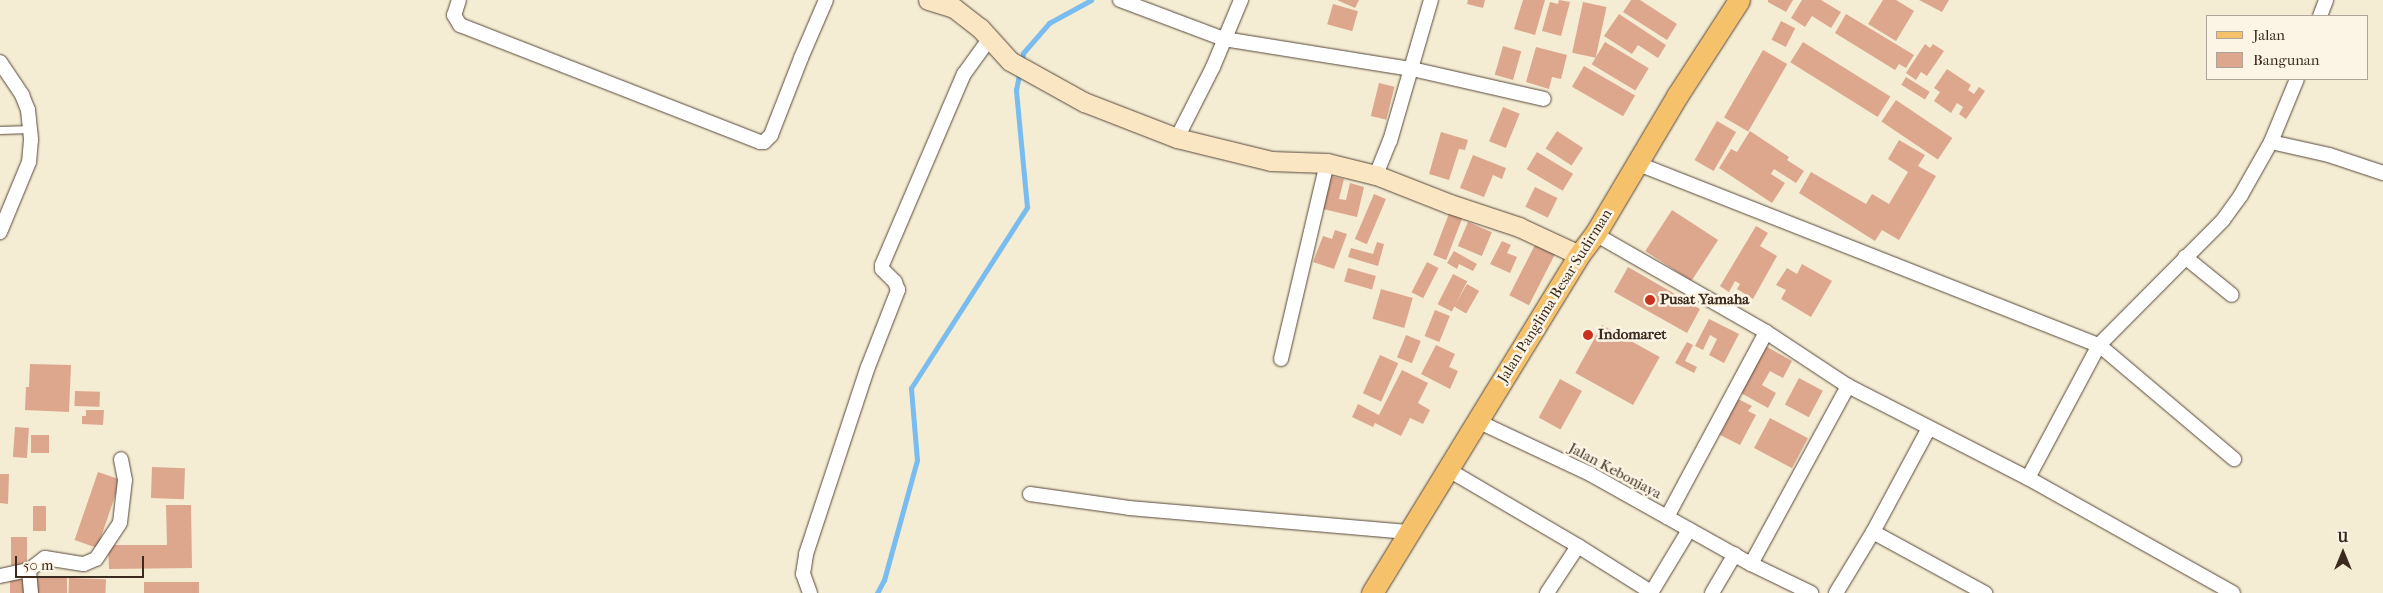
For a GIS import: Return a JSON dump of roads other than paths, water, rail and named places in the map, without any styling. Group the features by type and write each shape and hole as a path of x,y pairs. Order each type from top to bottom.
{"main road":[{"path":"928,0 954,8 990,38 1010,61 1084,102 1177,138 1270,161 1327,164 1376,174 1450,204 1519,227 1579,255"},
{"name":"Jalan Panglima Besar Sudirman","path":"1372,593 1579,255 1595,234 1636,163 1739,0"}],"street":[{"path":"459,0 454,15 460,25 760,142 764,142 771,135 800,58 826,0"},
{"path":"1120,0 1224,39 1412,69 1544,99"},
{"path":"1177,138 1213,67 1241,0"},
{"path":"1376,174 1390,141 1412,69 1430,0"},
{"path":"810,593 810,588 802,574 806,554 868,366 898,290 895,282 882,269 882,265 964,74 990,38"},
{"path":"0,62 22,95 28,110 30,129 29,162 0,232"},
{"path":"2028,478 2099,345 2223,220 2241,195 2271,142 2297,80"},
{"path":"2271,142 2329,155 2383,173"},
{"path":"1636,163 2099,345 2234,459"},
{"path":"1281,359 1327,164"},
{"path":"1595,234 1766,332 1848,386 2028,478 2233,593"},
{"path":"2185,257 2232,295"},
{"path":"1667,517 1766,332"},
{"path":"1751,564 1848,386"},
{"name":"Jalan Kebonjaya","path":"1477,421 1590,474 1751,564 1811,593"},
{"path":"1836,593 1873,532 1929,428"},
{"path":"0,576 29,570 45,558 84,564 100,554 120,523 124,480 121,459"},
{"path":"1447,469 1578,546 1651,593 1689,530"},
{"path":"1030,494 1129,508 1408,532"},
{"path":"1873,532 1985,593"},
{"path":"1547,593 1578,546"},
{"path":"1712,593 1735,554"},
{"path":"29,570 30,593"}],"lane":[{"path":"0,130 30,129"}],"waterway":[{"path":"877,593 884,580 917,460 911,388 1027,207 1016,90 1023,53 1049,23 1091,0"}],"place":[{"name":"Pusat Yamaha","path":"1650,300"},
{"name":"Indomaret","path":"1588,335"}]}
